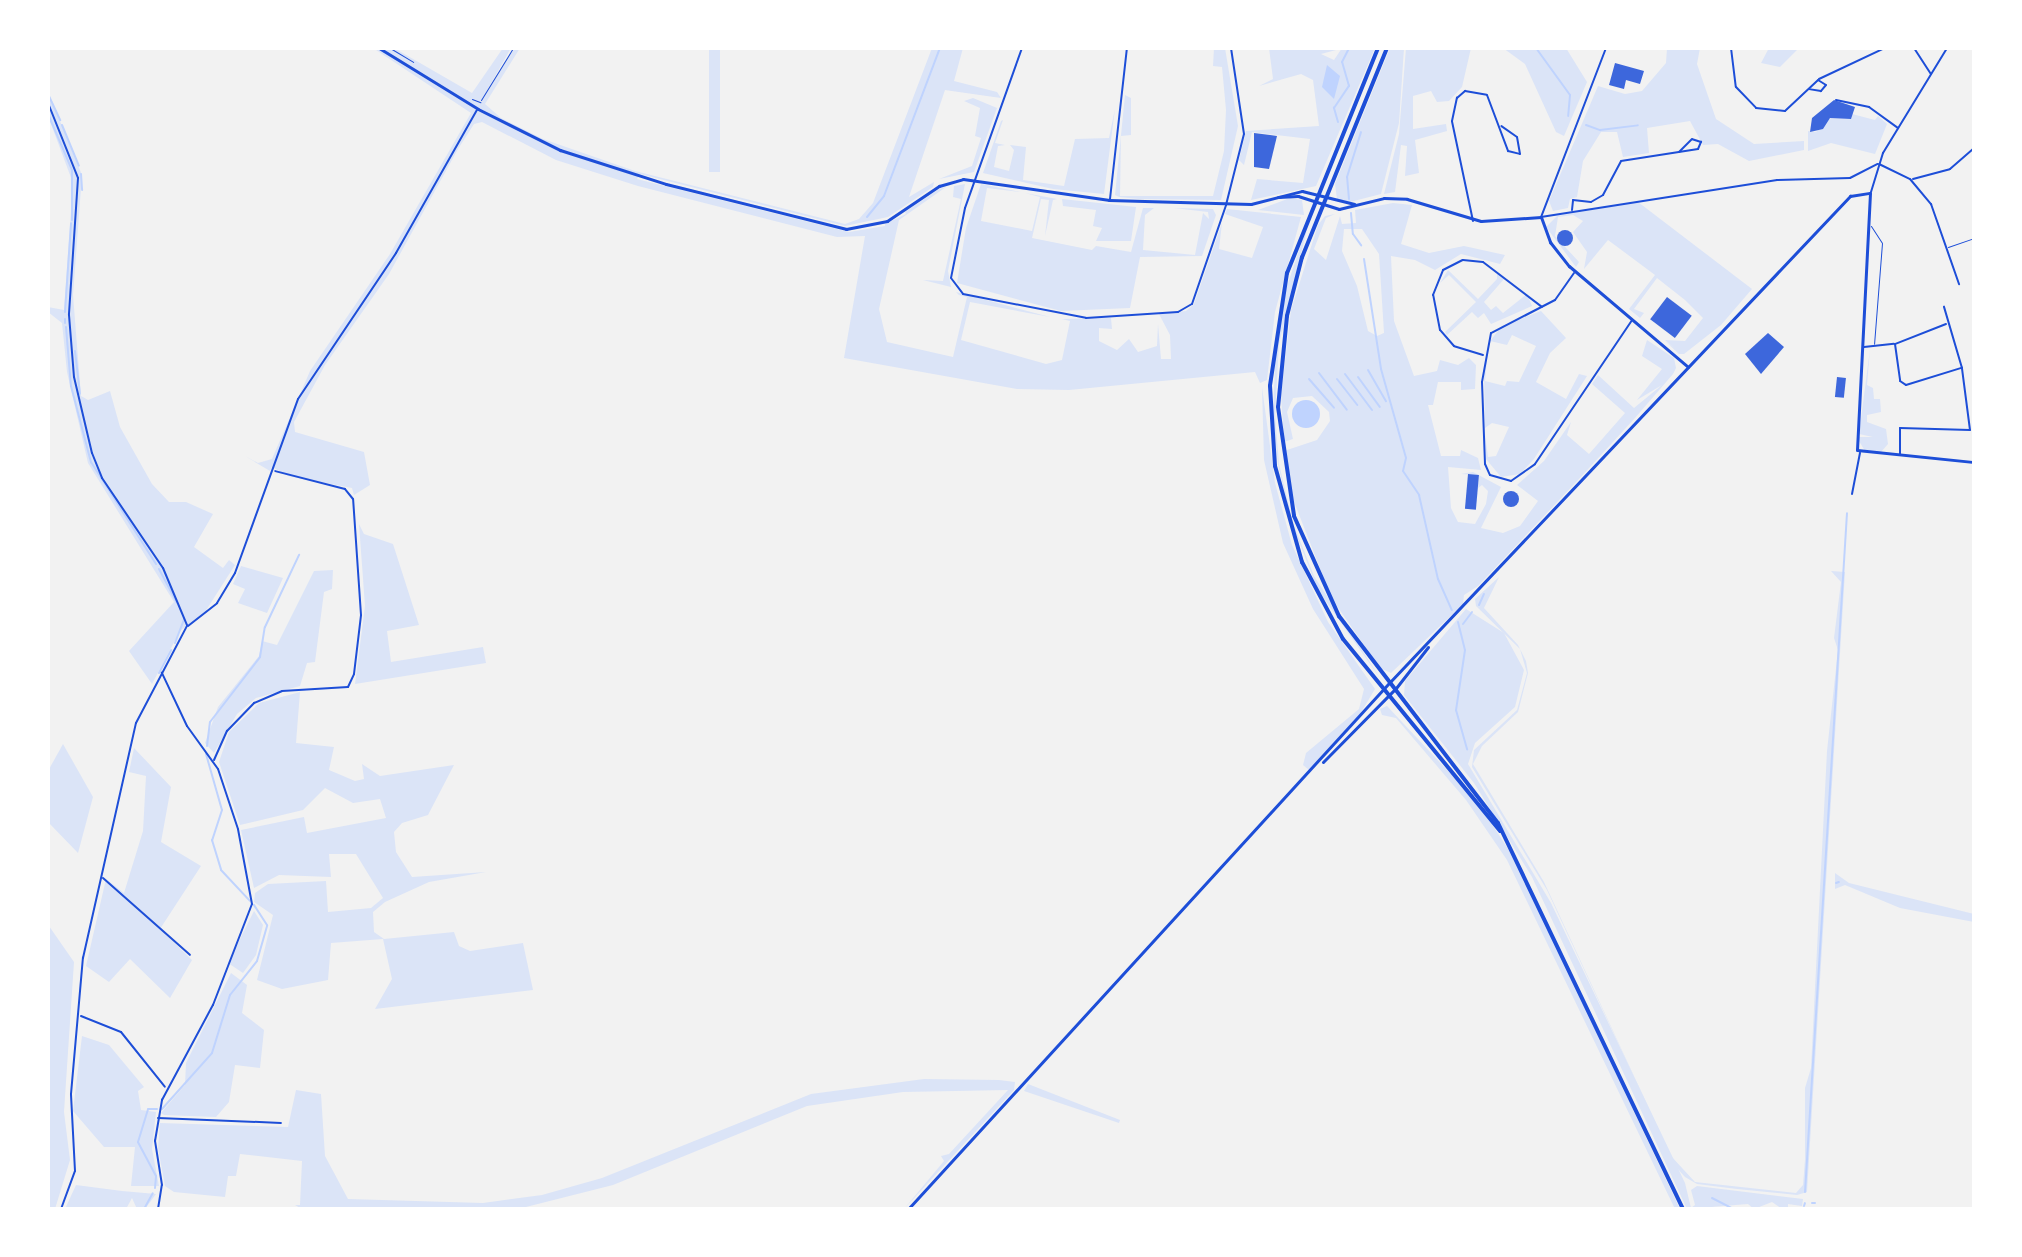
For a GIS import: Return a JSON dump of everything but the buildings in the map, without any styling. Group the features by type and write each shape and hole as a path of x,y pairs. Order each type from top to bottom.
{"main road":[{"path":"1378,48 1313,202 1287,273 1275,329 1270,386 1275,466 1286,514 1311,584 1343,639 1506,839"},
{"path":"1387,48 1296,277 1281,349 1278,407 1282,464 1294,516 1322,587 1389,683 1469,781 1506,839 1683,1209"}],"street":[{"path":"379,48 534,140 666,184 846,229 874,226 939,186 976,179 1109,200 1226,205 1293,195 1323,206 1384,198 1417,200 1473,221 1541,217 1777,180 1850,178 1878,164"},
{"path":"1022,48 976,179 951,269 955,288 1065,317 1186,309 1226,205 1244,128 1231,48"},
{"path":"1109,200 1127,48"},
{"path":"1606,48 1541,217 1550,242 1575,271 1688,367"},
{"path":"1731,48 1736,87 1756,108 1785,111 1818,80 1885,48"},
{"path":"1914,48 1932,76"},
{"path":"1852,494 1860,453 1856,446 1870,193 1878,164 1947,48"},
{"path":"1809,89 1824,90 1826,85 1818,80"},
{"path":"1473,221 1452,121 1457,98 1465,91 1487,95 1508,151 1520,154 1517,137 1501,126"},
{"path":"1836,100 1869,107 1898,128"},
{"path":"48,103 78,178 69,315 78,400 96,466 161,565 187,626"},
{"path":"61,1209 75,1171 70,1115 80,1016 81,969 131,739 187,626 207,613 230,582 274,471 298,399 396,253 478,109"},
{"path":"1572,211 1573,200 1591,202 1603,195 1621,161 1679,152 1698,149 1701,142 1692,139 1679,152"},
{"path":"1910,179 1950,169 1974,148"},
{"path":"1878,164 1910,179 1931,204 1959,284"},
{"path":"1272,198 1293,191 1354,204"},
{"path":"908,1209 1317,767 1382,690 1430,644 1843,200 1870,193"},
{"path":"1484,356 1454,346 1442,335 1433,295 1443,270 1463,260 1483,262 1542,307"},
{"path":"1575,271 1562,292 1542,307 1497,327 1484,356 1485,464 1490,475 1511,481 1522,476 1553,442 1585,384 1614,352 1633,319"},
{"path":"1901,455 1900,428 1970,430 1962,368 1944,307"},
{"path":"1862,346 1895,344 1949,323"},
{"path":"1895,344 1902,384 1962,368"},
{"path":"1860,453 1974,462"},
{"path":"214,760 227,731 254,703 282,691 348,687 354,674 361,615 353,499 345,489 274,471"},
{"path":"1317,767 1388,697 1430,644"},
{"path":"158,1209 162,1185 155,1148 158,1118 167,1088 213,1005 252,904 238,829 214,760 187,726 162,673"},
{"path":"102,878 190,955"},
{"path":"80,1016 121,1032 167,1088"},
{"path":"158,1118 281,1123"}],"lane":[{"path":"1869,225 1882,243 1875,342 1871,347"},
{"path":"1948,247 1974,238"}],"path":[{"path":"480,102 513,48"}],"shaded area":[{"path":"373,48 394,48 472,93 503,48 511,48 484,96 515,48 520,48 485,104 501,118 543,139 635,171 845,224 859,219 873,203 932,48 963,48 954,81 997,92 1001,98 945,90 909,197 934,182 933,187 888,217 845,226 640,174 637,179 849,232 885,226 946,187 899,220 879,309 887,342 953,357 967,297 956,292 1050,317 970,302 961,340 1046,364 1062,360 1070,321 1062,319 1111,318 1112,329 1099,328 1099,341 1117,350 1129,339 1138,352 1157,346 1158,324 1161,359 1171,359 1170,335 1159,314 1186,311 1194,304 1222,223 1219,249 1252,258 1263,227 1225,214 1227,209 1301,217 1275,312 1267,380 1260,383 1255,372 1069,390 1017,389 844,358 865,236 837,237 638,186 556,160 482,122 474,124 458,149 389,274 325,365 294,422 295,432 364,452 370,485 354,495 352,488 288,476 272,467 270,471 245,456 258,463 272,459 310,371 390,254 471,113"},
{"path":"709,48 720,48 720,172 709,172"},
{"path":"1214,48 1225,48 1238,126 1221,200 1139,199 1119,197 1115,195 1125,95 1131,98 1131,135 1121,136 1120,196 1213,196 1224,151 1226,110 1222,67 1213,66"},
{"path":"1269,48 1336,50 1321,54 1334,60 1342,48 1375,48 1316,186 1251,200 1257,179 1303,183 1310,139 1252,132 1244,165 1239,160 1246,131 1319,126 1313,80 1301,74 1259,86 1273,79"},
{"path":"1390,48 1404,48 1399,123 1381,194 1350,202 1337,199 1335,184"},
{"path":"1406,48 1471,48 1462,87 1449,101 1437,102 1431,91 1413,96 1413,129 1446,124 1447,131 1415,140 1419,173 1405,176 1407,146 1401,145 1395,192 1384,194 1399,134"},
{"path":"1503,48 1566,48 1587,82 1564,136 1556,132 1525,64"},
{"path":"1667,48 1700,48 1697,64 1716,119 1754,144 1804,141 1804,150 1749,161 1718,144 1703,145 1690,121 1647,128 1649,153 1623,157 1617,132 1601,132 1583,161 1577,197 1570,199 1568,208 1553,211 1549,201 1598,86 1625,94 1642,91 1666,63"},
{"path":"1769,48 1799,48 1780,67 1761,63"},
{"path":"48,92 82,175 73,295 81,396 88,400 110,391 120,427 152,484 169,502 186,502 213,514 194,547 223,568 229,560 235,565 205,612 180,631 152,684 129,651 174,602 88,463 67,372 62,323 48,312 48,307 64,310 73,183 48,116"},
{"path":"973,98 997,108 974,172 939,179 972,166 981,138 975,136 980,108 964,101"},
{"path":"1115,109 1104,194 1053,189 983,173 1003,120 995,143 1005,145 998,146 994,167 1009,171 1014,150 1010,145 1026,147 1023,180 1064,186 1075,139 1109,138"},
{"path":"1852,114 1875,120 1878,116 1887,124 1875,154 1831,143 1808,151 1808,131 1816,132 1830,118 1851,119"},
{"path":"965,184 948,271 951,287 923,280 943,281 961,199 953,197 954,186"},
{"path":"981,184 1021,192 987,188 981,221 1032,231 1040,197 1025,193 1057,199 1053,200 1045,236 1049,200 1041,199 1032,238 1092,250 1096,246 1131,252 1143,208 1154,208 1145,215 1143,250 1195,255 1203,213 1209,219 1208,212 1174,208 1213,209 1216,215 1202,256 1140,257 1130,308 1061,311 957,283 966,228"},
{"path":"1290,198 1302,200 1304,215 1258,210"},
{"path":"1062,199 1136,207 1131,241 1096,241 1102,228 1093,226 1096,210 1063,206"},
{"path":"1638,202 1752,289 1721,325 1684,354 1679,354 1664,340 1674,348 1665,340 1685,341 1703,318 1685,300 1657,278 1634,309 1644,313 1640,318 1629,309 1655,275 1608,240 1584,269 1587,252 1573,232 1583,221 1573,215 1558,217 1555,236 1579,262 1576,267 1546,227 1557,216"},
{"path":"1393,203 1412,205 1401,244 1429,253 1464,246 1505,255 1500,264 1461,254 1435,270 1415,260 1391,256 1394,321 1414,376 1437,371 1440,360 1458,365 1469,358 1476,365 1475,389 1461,390 1461,382 1438,382 1433,405 1428,405 1441,456 1460,456 1461,450 1478,458 1481,470 1448,467 1451,508 1458,522 1475,524 1486,504 1488,491 1482,485 1478,488 1479,475 1501,487 1481,528 1503,533 1520,526 1538,501 1517,485 1544,461 1571,422 1567,435 1589,454 1625,413 1592,384 1598,375 1634,408 1662,385 1637,400 1662,369 1642,356 1647,340 1674,358 1676,368 1635,418 1579,479 1478,586 1464,595 1463,604 1391,673 1380,668 1332,599 1291,494 1284,451 1317,440 1330,421 1329,412 1312,396 1293,398 1287,412 1293,439 1284,442 1281,395 1291,310 1318,225 1325,216 1335,214 1326,218 1314,249 1326,260 1340,216 1342,224 1356,223 1355,210","holes":["1344,229 1362,229 1379,254 1384,333 1377,336 1368,331 1357,286 1342,251"]},
{"path":"1309,221 1279,344 1275,415 1279,464 1293,523 1314,576 1382,681 1318,590 1292,524 1278,464 1273,415 1276,343 1287,286"},
{"path":"1448,270 1478,299 1497,279 1497,272 1504,279 1484,302 1491,310 1496,306 1503,313 1527,294 1532,306 1491,324 1484,313 1478,318 1472,312 1447,335 1445,332 1476,302 1449,275 1440,283"},
{"path":"1541,311 1566,338 1550,353 1536,382 1566,399 1579,374 1587,376 1534,459 1520,474 1501,477 1486,459 1485,434 1488,457 1496,456 1509,427 1492,423 1485,428 1484,370 1488,349 1485,381 1505,386 1507,381 1519,382 1536,346 1512,335 1507,345 1490,341 1502,326"},
{"path":"1870,349 1867,385 1873,388 1874,399 1880,399 1881,412 1867,415 1867,422 1886,429 1888,444 1881,452 1865,451 1859,441 1859,437 1873,437 1859,434"},
{"path":"1262,387 1275,483 1292,545 1328,622 1375,689 1360,714 1309,770 1303,765 1306,753 1359,709 1364,689 1313,609 1283,543 1264,460"},
{"path":"359,524 364,534 393,544 419,625 387,631 391,662 483,647 486,663 355,684 365,606"},
{"path":"241,566 283,578 267,613 238,603 245,589 233,584"},
{"path":"333,570 332,589 324,592 315,662 307,663 300,686 256,698 237,714 214,753 205,743 218,707 259,656 262,641 277,645 314,571"},
{"path":"1831,571 1845,572 1807,1192 1797,1195 1697,1184 1676,1167 1547,890 1472,767 1474,750 1517,710 1527,673 1520,649 1528,673 1518,712 1482,746 1473,764 1544,882 1671,1156 1695,1182 1796,1193 1803,1185 1805,1160 1805,1088 1811,1068 1827,751 1838,650 1834,638 1841,582"},
{"path":"1499,577 1484,608 1520,649 1476,606 1475,599"},
{"path":"1466,609 1504,633 1524,670 1515,707 1475,743 1468,764 1551,903 1685,1183 1691,1208 1695,1205 1691,1190 1697,1186 1803,1199 1802,1206 1788,1204 1788,1209 1782,1209 1772,1202 1754,1209 1748,1204 1687,1209 1532,877 1474,783 1404,695 1405,681"},
{"path":"300,692 296,743 334,747 329,770 355,781 364,779 362,764 380,776 454,765 428,815 402,823 394,832 396,852 412,877 486,872 429,882 385,902 373,912 374,932 384,939 454,932 459,946 470,951 523,943 533,990 375,1009 392,979 383,939 331,943 328,980 282,989 257,980 273,915 254,902 255,893 268,884 326,881 328,912 371,908 383,898 356,854 329,854 331,877 279,875 254,888 241,830 304,817 307,833 386,818 380,799 353,803 325,788 303,810 240,825 219,762 229,732 259,703"},
{"path":"1387,706 1478,803 1514,858 1680,1209 1675,1209 1507,860 1466,800 1396,718 1382,715 1380,709"},
{"path":"63,744 93,797 78,853 48,822 48,771"},
{"path":"134,748 171,787 161,842 201,866 160,929 192,960 170,998 130,959 109,982 86,966 106,879 124,893 143,831 146,776 129,772"},
{"path":"1835,873 1849,883 1974,914 1974,922 1900,908 1845,885 1835,889"},
{"path":"254,911 263,925 256,955 243,973 228,963"},
{"path":"49,926 74,962 64,1112 70,1160 55,1209 48,1209"},
{"path":"231,973 247,985 242,1013 264,1030 260,1068 235,1065 229,1102 216,1117 164,1115 161,1113 185,1085 186,1063"},
{"path":"82,1036 109,1045 144,1087 138,1091 141,1110 156,1112 152,1149 159,1186 131,1186 135,1147 104,1147 73,1111"},
{"path":"924,1079 1015,1082 1014,1090 904,1209 944,1161 941,1156 949,1154 1008,1090 903,1092 807,1106 613,1185 518,1209 302,1209 295,1205 300,1205 302,1161 240,1154 236,1176 228,1176 225,1197 174,1192 165,1186 158,1148 160,1123 288,1127 296,1090 321,1094 325,1156 348,1199 483,1203 542,1195 602,1178 811,1094"},
{"path":"1028,1084 1120,1120 1119,1123 1024,1091"},
{"path":"76,1185 156,1194 145,1209 137,1209 132,1198 126,1209 65,1209"}],"water":[{"path":"1327,65 1340,76 1334,99 1322,87"},
{"path":"1306,400 1316,404 1320,414 1316,424 1306,428 1296,424 1292,414 1296,404"}],"waterway":[{"path":"867,217 884,196 940,48"},
{"path":"1338,122 1334,108 1349,86 1342,62 1349,48"},
{"path":"1536,48 1570,95 1568,116"},
{"path":"48,94 60,120"},
{"path":"48,114 72,170 72,220"},
{"path":"62,125 79,166"},
{"path":"1586,125 1600,130 1638,125"},
{"path":"1349,199 1347,177 1361,132"},
{"path":"81,174 82,190"},
{"path":"1351,213 1353,234 1361,245"},
{"path":"65,312 71,223"},
{"path":"1364,259 1381,369 1406,458 1403,471 1419,495 1438,579 1452,610"},
{"path":"66,327 71,386 91,462 156,564"},
{"path":"75,351 80,394"},
{"path":"1368,370 1386,401"},
{"path":"1319,373 1347,410"},
{"path":"1345,374 1372,410"},
{"path":"1358,377 1380,407"},
{"path":"1309,379 1334,408"},
{"path":"1337,379 1357,405"},
{"path":"1805,1192 1847,513"},
{"path":"207,746 210,722 260,657 265,627 299,555"},
{"path":"159,569 177,603"},
{"path":"1479,605 1484,594"},
{"path":"1463,624 1472,612"},
{"path":"175,643 184,620"},
{"path":"1458,622 1465,650 1456,710 1467,749"},
{"path":"159,673 171,650"},
{"path":"206,754 222,810 212,840 221,870 250,901"},
{"path":"162,1109 212,1053 230,995 257,961 267,925 254,905"},
{"path":"155,1188 156,1176 138,1142 148,1109 157,1109"},
{"path":"144,1209 153,1193"},
{"path":"1712,1198 1734,1209"}]}
